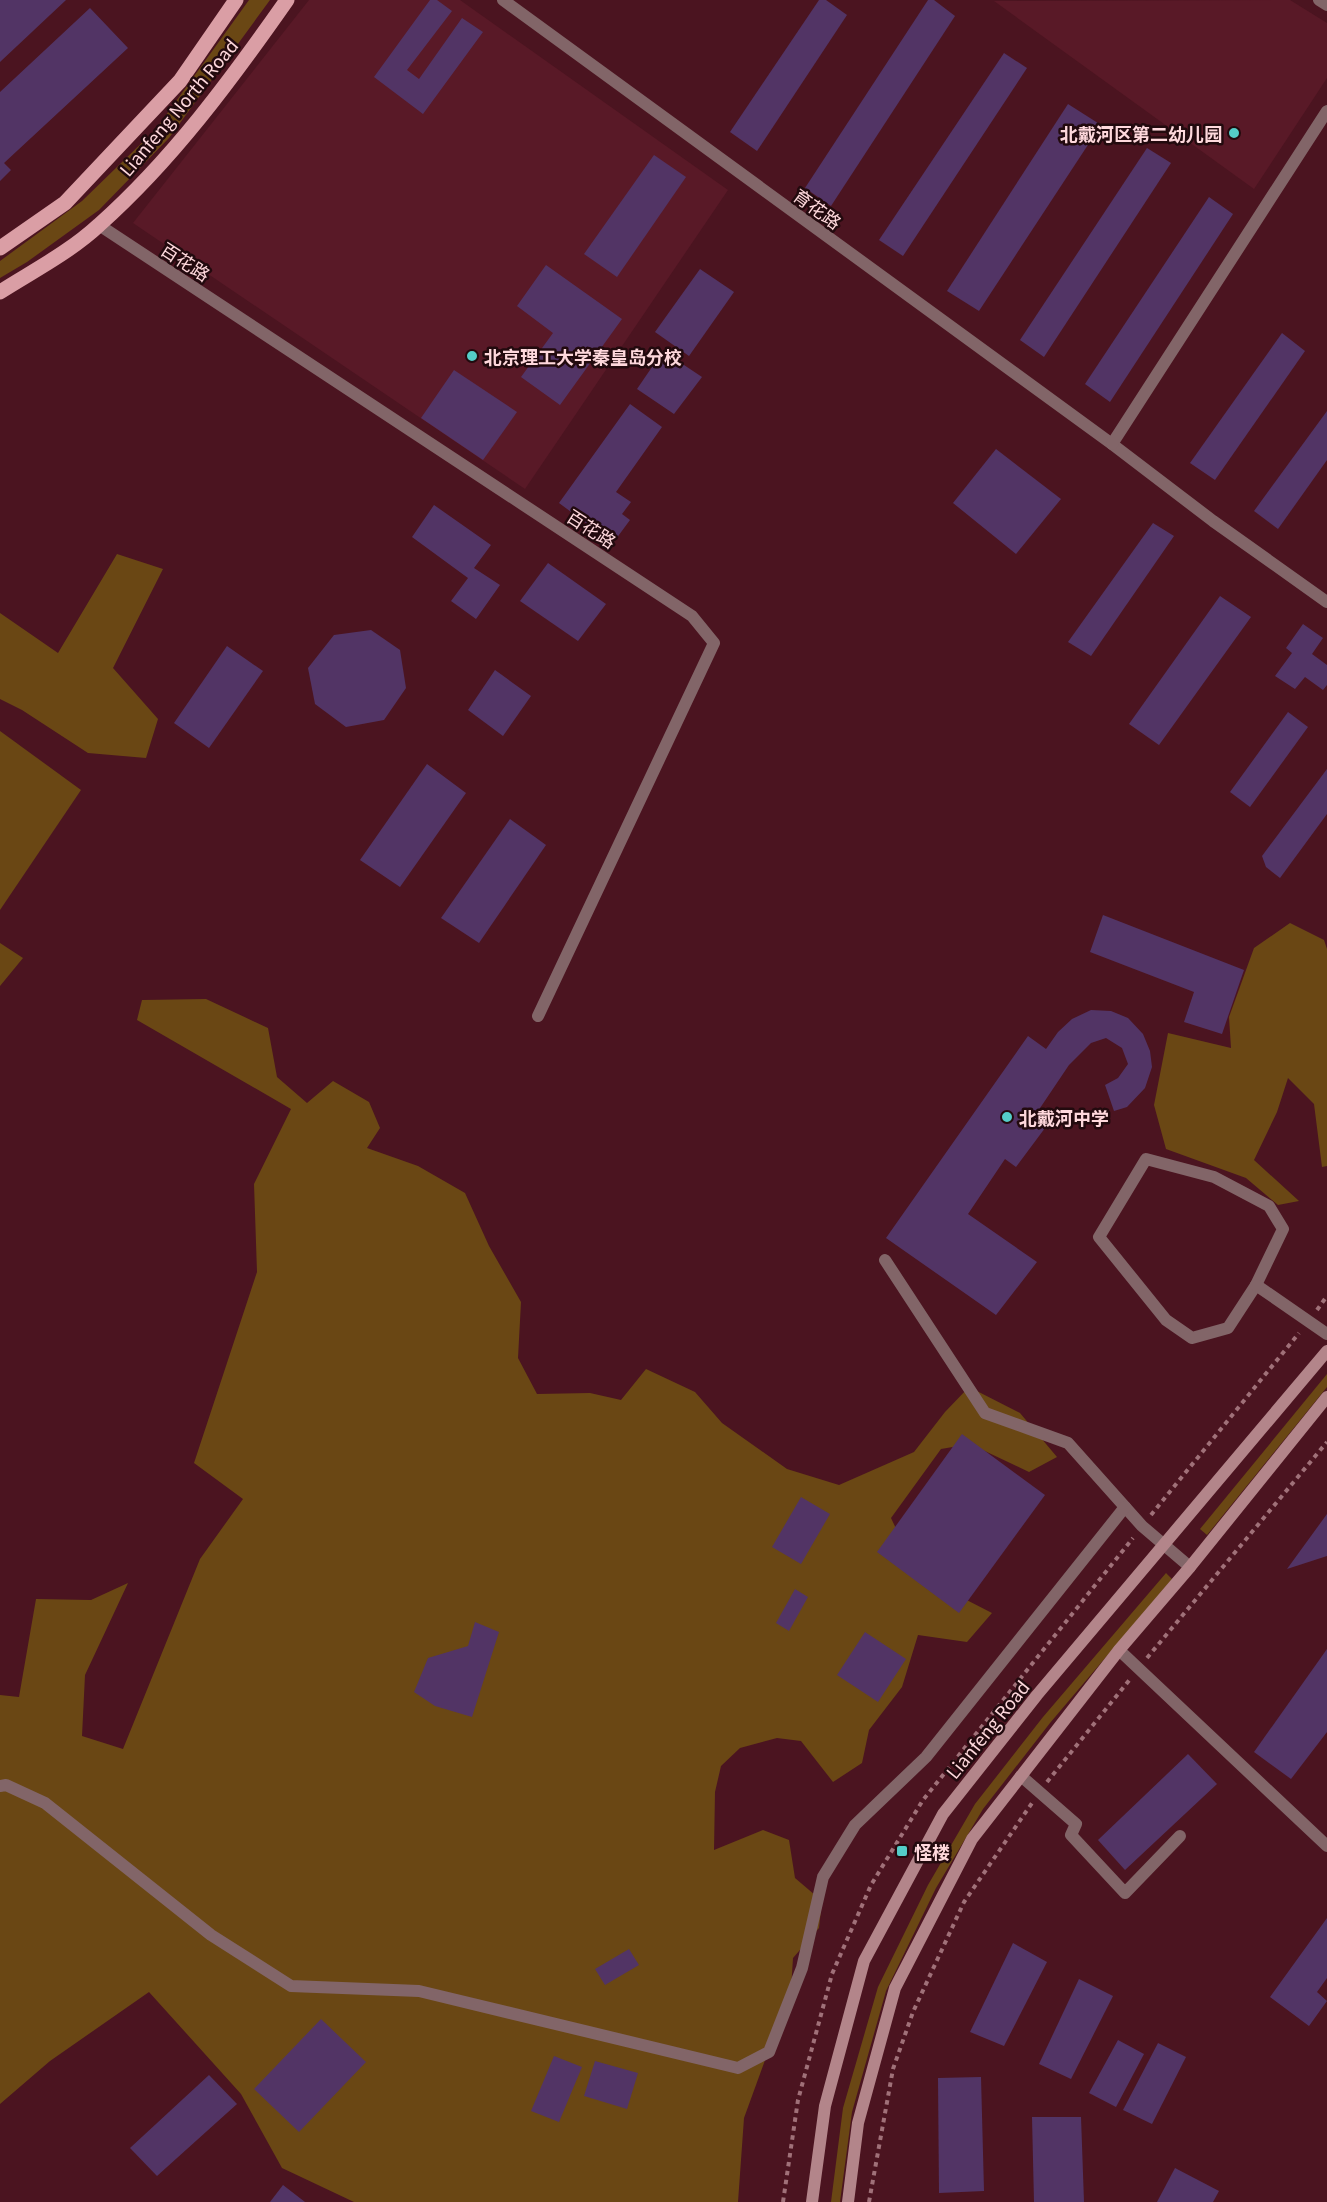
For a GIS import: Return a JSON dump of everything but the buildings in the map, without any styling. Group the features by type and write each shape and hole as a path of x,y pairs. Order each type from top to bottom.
{"main road":[{"name":"Lianfeng North Road","path":"0,248 65,203 180,81 236,0"},
{"name":"Lianfeng North Road","path":"0,292 77,243 99,225 161,163 240,66 286,0"},
{"name":"Lianfeng Road","path":"812,2202 825,2106 864,1961 943,1814 1037,1695 1165,1546 1327,1351"},
{"path":"848,2202 858,2123 895,1988 972,1839 1119,1650 1190,1567 1327,1397"}],"street":[{"name":"育花路","path":"503,0 1112,444 1213,521 1327,602"},
{"path":"1320,0 1327,5"},
{"path":"1112,444 1327,111"},
{"name":"百花路","path":"99,225 692,616 714,643 538,1017"},
{"path":"1146,1160 1214,1177 1269,1206 1283,1229 1256,1285 1228,1328 1192,1338 1166,1320 1099,1238 1146,1160"},
{"path":"885,1260 985,1413 1068,1443 1142,1527 1190,1567"},
{"path":"1256,1285 1327,1334"},
{"path":"0,1786 6,1785 45,1803 211,1935 291,1986 419,1991 738,2068 769,2052 802,1968 823,1877 855,1825 926,1757 1125,1507"},
{"path":"1119,1650 1327,1846"},
{"path":"1021,1776 1076,1824 1071,1835 1125,1893 1180,1836"}],"shaded area":[{"path":"249,0 270,0 169,138 99,210 27,262 0,278 0,261 82,201 156,129"},
{"name":"北京理工大学秦皇岛分校","path":"309,0 460,0 728,190 525,489 133,223"},
{"name":"北戴河区第二幼儿园","path":"1290,0 1327,23 1327,78 1254,189 994,1"},
{"path":"117,554 163,569 113,668 158,719 146,758 88,753 22,710 0,699 0,613 58,653"},
{"path":"0,731 81,790 0,910"},
{"path":"1290,923 1324,940 1327,949 1327,1166 1322,1167 1314,1104 1288,1078 1277,1112 1254,1160 1299,1201 1278,1205 1246,1178 1166,1149 1154,1105 1168,1033 1231,1048 1229,1017 1254,948"},
{"path":"0,943 23,958 0,986"},
{"path":"206,999 268,1028 277,1077 307,1103 333,1081 369,1102 380,1128 367,1148 418,1166 465,1193 489,1246 521,1302 518,1358 537,1394 590,1393 621,1400 646,1369 695,1392 722,1423 787,1469 839,1485 914,1452 945,1412 969,1387 1020,1413 1057,1457 1029,1472 970,1444 941,1449 891,1518 900,1537 953,1593 992,1613 967,1642 918,1635 902,1687 869,1730 862,1763 833,1782 801,1741 777,1738 740,1748 721,1766 715,1792 714,1850 763,1830 789,1840 795,1878 822,1901 819,1928 793,1958 791,1989 744,2118 738,2202 354,2202 282,2168 241,2094 149,1992 50,2061 0,2104 0,1695 19,1697 36,1599 91,1600 128,1583 85,1675 82,1736 123,1749 200,1559 243,1499 194,1463 257,1272 254,1184 291,1109 137,1020 142,1000"},
{"path":"1327,1374 1327,1387 1207,1535 1200,1529"},
{"path":"1166,1573 1172,1579 1050,1723 983,1809 936,1888 886,1991 852,2112 840,2202 831,2202 843,2108 878,1987 928,1885 975,1804 1043,1717"}],"place":[{"name":"北戴河区第二幼儿园","path":"1234,133"},
{"name":"北京理工大学秦皇岛分校","path":"472,356"},
{"name":"北戴河中学","path":"1007,1117"},
{"name":"怪楼","path":"902,1851"}]}
